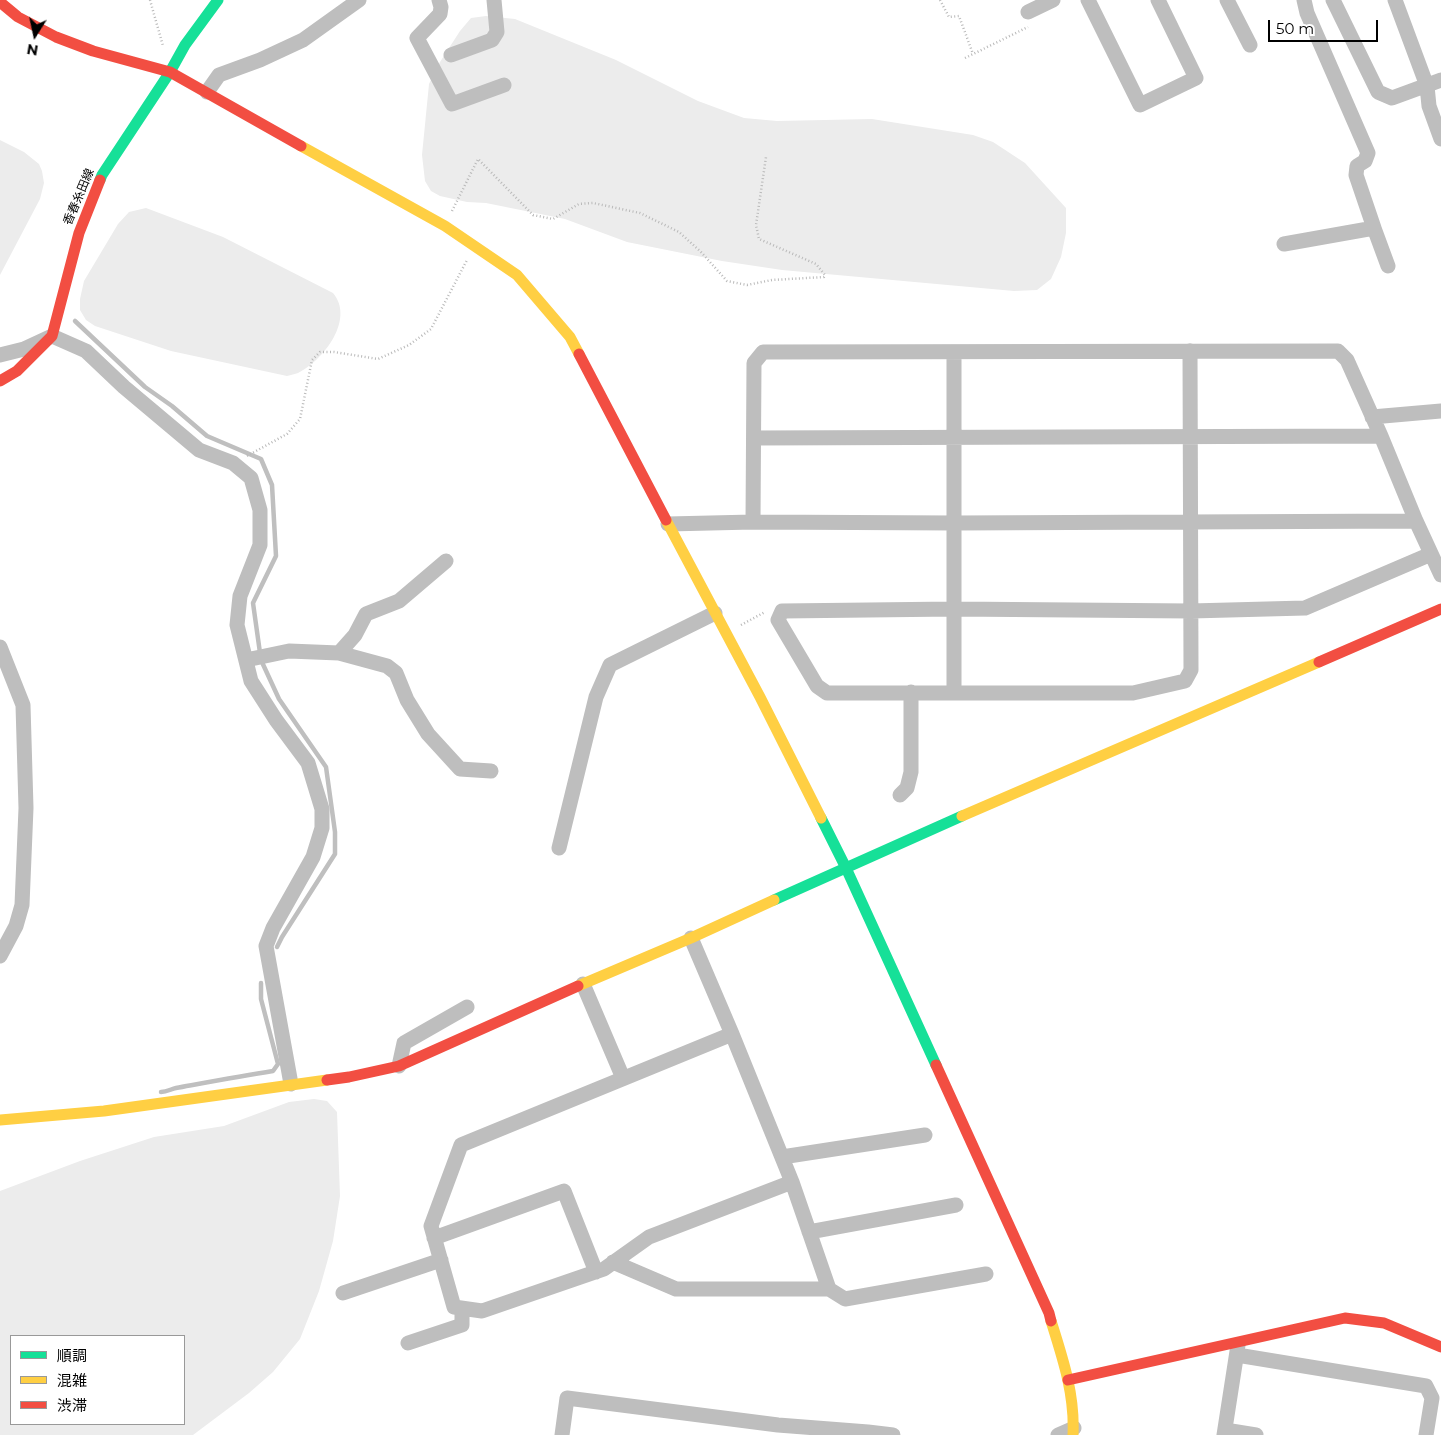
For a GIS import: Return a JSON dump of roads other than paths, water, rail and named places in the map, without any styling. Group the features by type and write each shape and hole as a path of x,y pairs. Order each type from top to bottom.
{"street":[{"name":"香春糸田線","path":"52,336 79,233 102,175 170,72 185,45 218,0"},
{"path":"207,92 219,75 260,60 303,40 359,0"},
{"path":"439,0 440,14 417,38 452,104 504,85"},
{"path":"451,55 492,40 497,32 494,0"},
{"path":"1028,12 1053,0"},
{"path":"1088,0 1140,105 1196,78 1158,0"},
{"path":"1227,0 1250,45"},
{"path":"1304,0 1307,13 1368,153 1365,160 1357,166 1356,176 1388,266"},
{"path":"1333,0 1378,92 1392,98 1434,83"},
{"path":"1395,0 1434,83 1429,106 1441,139"},
{"path":"0,2 20,19 69,43 122,60 170,72 445,226 517,275 570,337 726,633 846,868 1049,1313 1074,1408 1073,1432 1058,1435"},
{"path":"1284,244 1374,228"},
{"path":"0,355 24,349 52,336 86,351 124,387 199,450 232,463 251,478 260,510 260,545 240,596 237,625 251,681 276,720 308,763 322,809 322,828 313,857 273,928 266,946 290,1084"},
{"path":"0,381 17,371 52,336"},
{"path":"1190,351 1192,522 1191,611 1191,670 1185,681 1132,693 827,693 817,686 778,620 782,611 954,609 1191,611 1305,608 1431,554"},
{"path":"753,522 754,363 763,352 1338,351 1347,360 1441,575"},
{"path":"954,353 954,692"},
{"path":"1372,417 1441,411"},
{"path":"754,438 1381,436"},
{"path":"668,524 753,522 1416,521"},
{"path":"339,653 355,635 366,614 399,600 446,561"},
{"path":"0,1120 104,1111 350,1077 399,1066 1076,766 1441,609"},
{"path":"559,848 596,697 610,665 715,613"},
{"path":"0,647 23,705 26,808 22,906 16,926 0,956"},
{"path":"246,660 289,651 339,653 387,666 396,673 407,700 428,734 460,769 491,770"},
{"path":"900,795 907,788 911,772 911,692"},
{"path":"691,938 782,1156 829,1290"},
{"path":"583,984 624,1078"},
{"path":"399,1066 404,1043 466,1007"},
{"path":"732,1034 461,1145 431,1226 454,1307 482,1311 596,1272 604,1269 649,1238 792,1182"},
{"path":"782,1156 924,1135"},
{"path":"434,1238 564,1191 596,1272"},
{"path":"809,1232 956,1205"},
{"path":"343,1293 440,1260"},
{"path":"613,1262 676,1289 829,1290 845,1299 986,1274"},
{"path":"408,1343 462,1324 462,1308"},
{"path":"1068,1380 1238,1348 1345,1318 1384,1323 1441,1347"},
{"path":"1238,1348 1224,1432 1256,1435"},
{"path":"1238,1348 1426,1386 1432,1398 1426,1435"},
{"path":"562,1435 567,1398 778,1425 893,1435"}],"waterway":[{"path":"75,321 145,387 172,406 207,436 261,459 272,485 276,556 253,603 261,660 279,699 326,767 335,832 335,854 277,947"},
{"path":"161,1092 273,1071 278,1064 261,999 261,983"}]}
